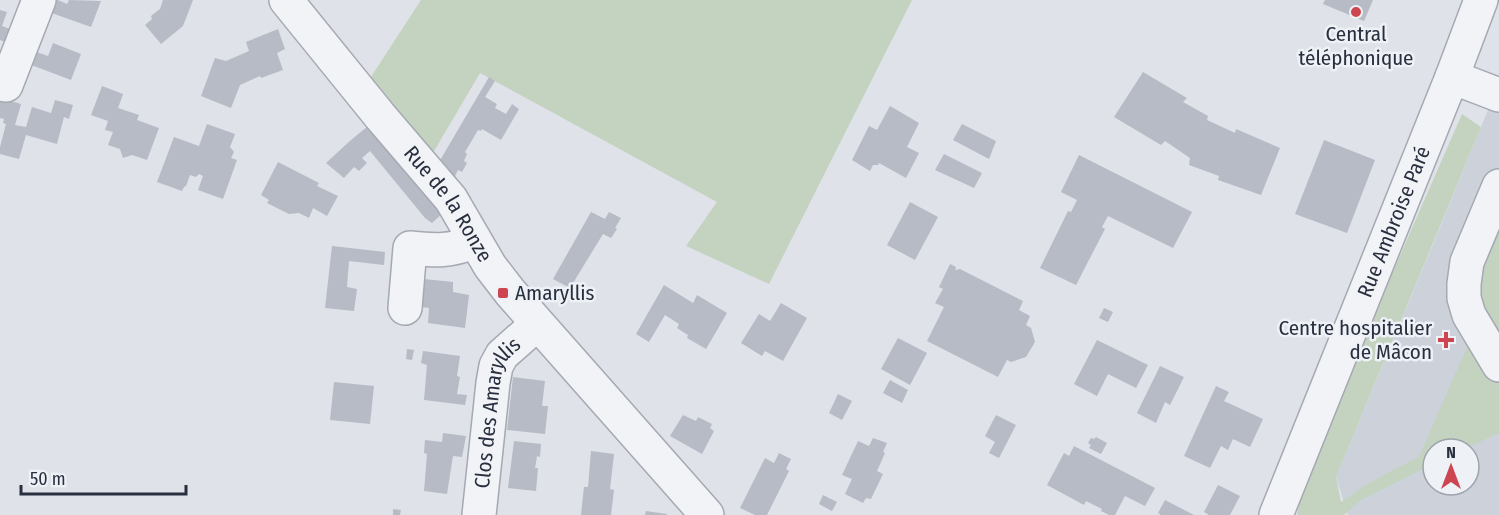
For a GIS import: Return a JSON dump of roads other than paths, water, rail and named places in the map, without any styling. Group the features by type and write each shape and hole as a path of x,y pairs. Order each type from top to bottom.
{"street":[{"path":"12,87 39,0"},
{"name":"Rue de la Ronze","path":"286,0 450,199 490,266 537,324 707,515"},
{"name":"Rue Ambroise Paré","path":"1278,513 1481,0"},
{"path":"1452,77 1499,95"},
{"path":"1499,186 1467,262 1464,284 1464,298 1469,315 1499,365"},
{"path":"405,308 410,248 434,251 475,242"},
{"name":"Clos des Amaryllis","path":"479,515 496,366 502,355 537,324"}],"place":[{"name":"Central téléphonique","path":"1356,12"},
{"name":"Amaryllis","path":"503,293"},
{"name":"Centre hospitalier de Mâcon","path":"1446,340"}]}
